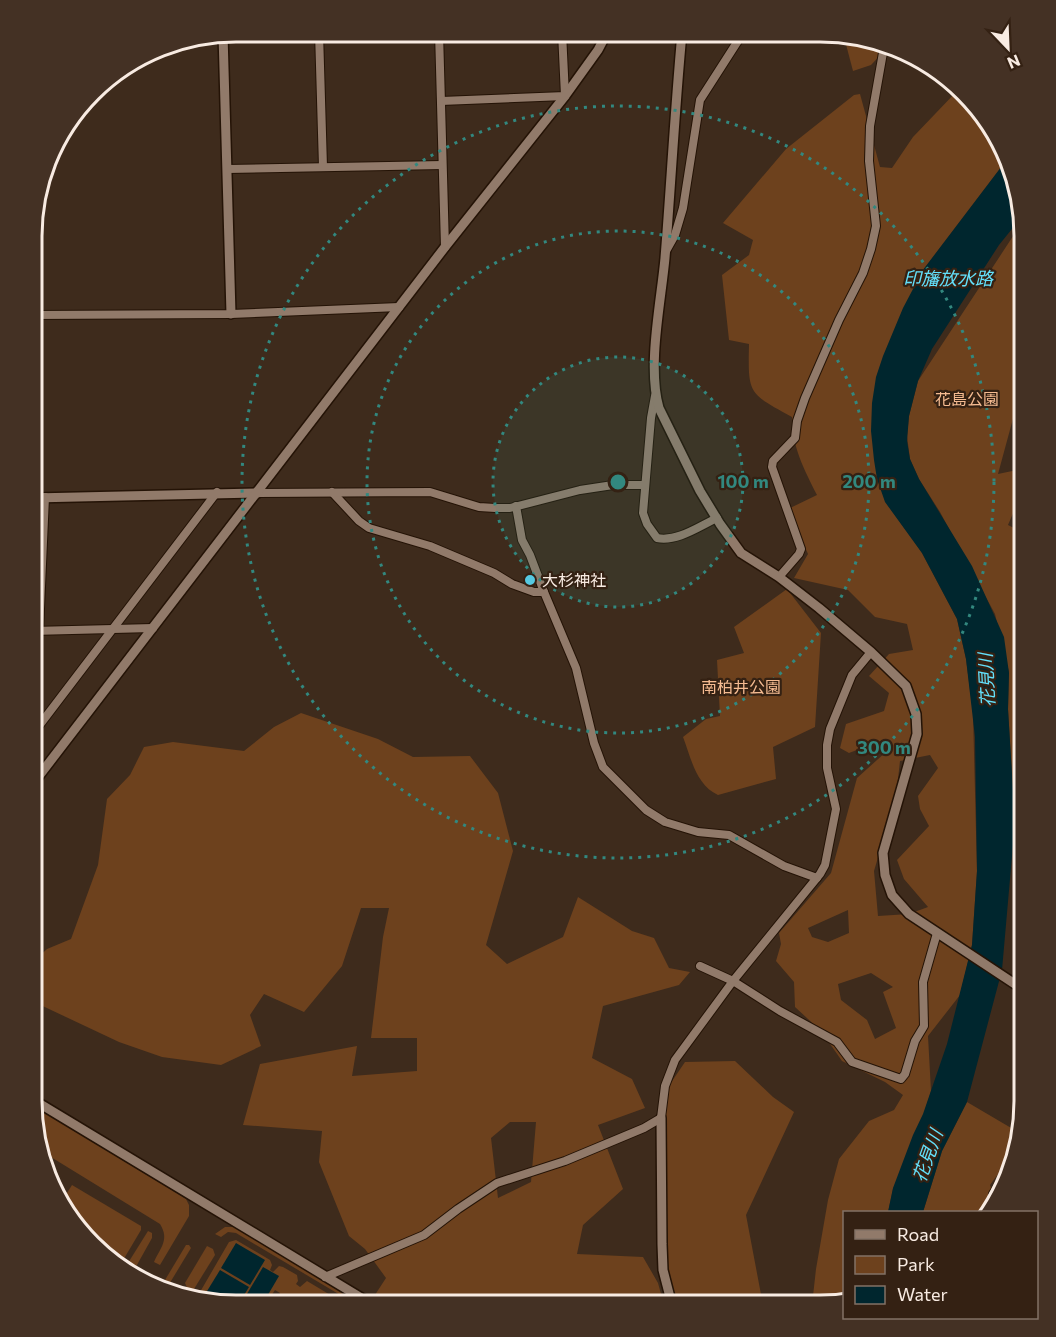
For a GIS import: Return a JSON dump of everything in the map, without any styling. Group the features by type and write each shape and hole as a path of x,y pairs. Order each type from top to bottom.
{"street":[{"path":"319,42 323,167"},
{"path":"439,42 445,247"},
{"path":"562,42 565,96"},
{"path":"42,773 445,247 565,96 602,42"},
{"path":"681,42 654,371 655,396 644,485 643,513 646,524 657,538 665,539 677,537 717,518"},
{"path":"665,252 675,235 682,207 700,100 737,42"},
{"path":"224,43 231,314"},
{"path":"779,577 801,549 772,467 773,461 795,438 797,422 805,398 839,320 863,273 871,249 876,226 869,161 870,126 883,53"},
{"path":"441,100 565,96"},
{"path":"227,168 442,165"},
{"path":"42,315 231,314 399,307"},
{"path":"655,396 700,491 741,553 779,577 871,652 906,686 916,714 917,734 883,854 885,875 892,896 909,914 1014,983"},
{"path":"42,497 218,492 430,492 479,507 495,508 516,506 580,490 613,485 644,485"},
{"path":"42,722 218,492"},
{"path":"332,492 359,521 369,528 430,546 494,573 512,584 534,592 544,592"},
{"path":"42,542 45,497"},
{"path":"516,506 522,540 576,668 603,767 646,810 665,822 698,831 729,835 783,866 817,878"},
{"path":"42,631 153,628"},
{"path":"669,1295 663,1270 662,1252 661,1118 665,1086 675,1059 825,865 836,809 827,768 830,729 852,675 871,652"},
{"path":"700,966 734,981 780,1011 837,1042 852,1062 902,1079 915,1041 924,1026 923,982 941,936"},
{"path":"42,1105 356,1295"},
{"path":"325,1277 424,1235 496,1183 565,1161 644,1128 661,1118"}],"green space":[{"path":"846,44 882,53 871,65 853,71"},
{"path":"860,94 880,167 892,168 913,137 953,95 974,118 988,139 1001,167 923,270 885,501 922,553 957,619 966,659 973,713 977,871 972,945 960,995 928,1036 931,1091 917,1136 893,1189 888,1211 843,1211 843,1293 813,1295 828,1200 839,1159 869,1121 894,1110 903,1095 885,1082 842,1061 821,1031 795,1007 794,982 776,961 781,944 779,933 831,873 857,778 887,751 883,740 849,753 840,748 846,724 884,711 889,693 869,676 889,654 913,650 907,624 875,617 848,590 794,578 808,554 788,509 817,495 796,448 792,417 759,397 754,390 749,373 749,344 729,340 722,275 749,255 753,240 723,223 786,149 854,95","holes":["930,755 938,768 918,796 920,809 929,826 897,860 904,879 928,907 909,914 878,916 874,871 896,797 900,761","848,910 849,933 828,942 812,937 808,928","871,973 893,987 883,992 896,1028 875,1039 867,1020 841,1000 838,984"]},
{"name":"花島公園","path":"1014,235 1014,415 998,474 1014,471 1014,511 1008,525 1014,528 1014,904 1009,672 995,614 910,459 907,436 909,416 918,381"},
{"name":"南柏井公園","path":"787,589 821,633 815,727 773,747 776,779 718,795 704,785 699,778 683,737 706,719 720,716 717,660 744,653 734,627"},
{"path":"301,713 378,739 413,757 470,756 498,793 513,851 486,945 507,964 563,937 578,897 632,931 654,938 669,968 690,972 679,985 603,1006 592,1058 632,1079 645,1108 598,1125 623,1189 583,1225 577,1254 643,1257 658,1283 661,1295 375,1295 386,1278 365,1249 349,1236 319,1162 322,1131 243,1125 260,1064 357,1046 352,1076 417,1071 417,1038 371,1038 383,937 389,908 361,908 342,966 304,1012 264,994 250,1015 261,1046 221,1065 162,1057 119,1042 42,1006 42,954 47,949 71,939 98,865 107,799 130,775 144,747 173,742 244,751 274,727","holes":["510,1122 536,1122 531,1182 498,1198 491,1138"]},
{"path":"735,1061 773,1097 794,1112 746,1215 761,1295 674,1295 665,1261 666,1090 685,1062"},
{"path":"967,1102 1012,1128 1004,1163 990,1185 992,1191 980,1211 923,1211 942,1151"},
{"path":"43,1111 186,1199 189,1205 189,1216 160,1265 154,1262 164,1239 160,1224 51,1157"},
{"path":"72,1185 141,1226 141,1230 124,1259 90,1229 66,1194"},
{"path":"225,1227 235,1227 347,1295 340,1295 236,1233 228,1232 221,1237 215,1234"},
{"path":"148,1231 152,1233 152,1238 136,1267 128,1262"},
{"path":"236,1240 270,1260 272,1265 270,1270 273,1272 279,1266 297,1275 296,1284 300,1287 307,1281 330,1295 279,1295 280,1293 275,1290 272,1295 224,1295 200,1291 229,1242"},
{"path":"186,1245 189,1245 191,1248 170,1283 164,1281"},
{"path":"207,1246 213,1249 215,1255 194,1289 187,1288 185,1283"}],"water":[{"name":"印旛放水路","path":"1001,167 1007,186 1013,227 999,245 932,349 918,381 909,416 907,441 910,459 919,479 972,566 1004,637 1009,673 1008,709 1014,833 1002,970 967,1102 942,1151 923,1211 888,1211 893,1188 923,1114 947,1044 972,945 977,871 975,737 966,659 957,619 922,553 885,502 877,479 871,431 876,377 903,308 923,270"},
{"path":"236,1243 265,1260 250,1285 221,1268"},
{"path":"263,1267 279,1276 268,1295 246,1295"},
{"path":"220,1270 249,1287 244,1295 206,1292"}],"place":[{"name":"大杉神社","path":"530,580"}],"water label":[{"name":"花見川","path":"987,680"},
{"name":"花見川","path":"928,1156"}]}
